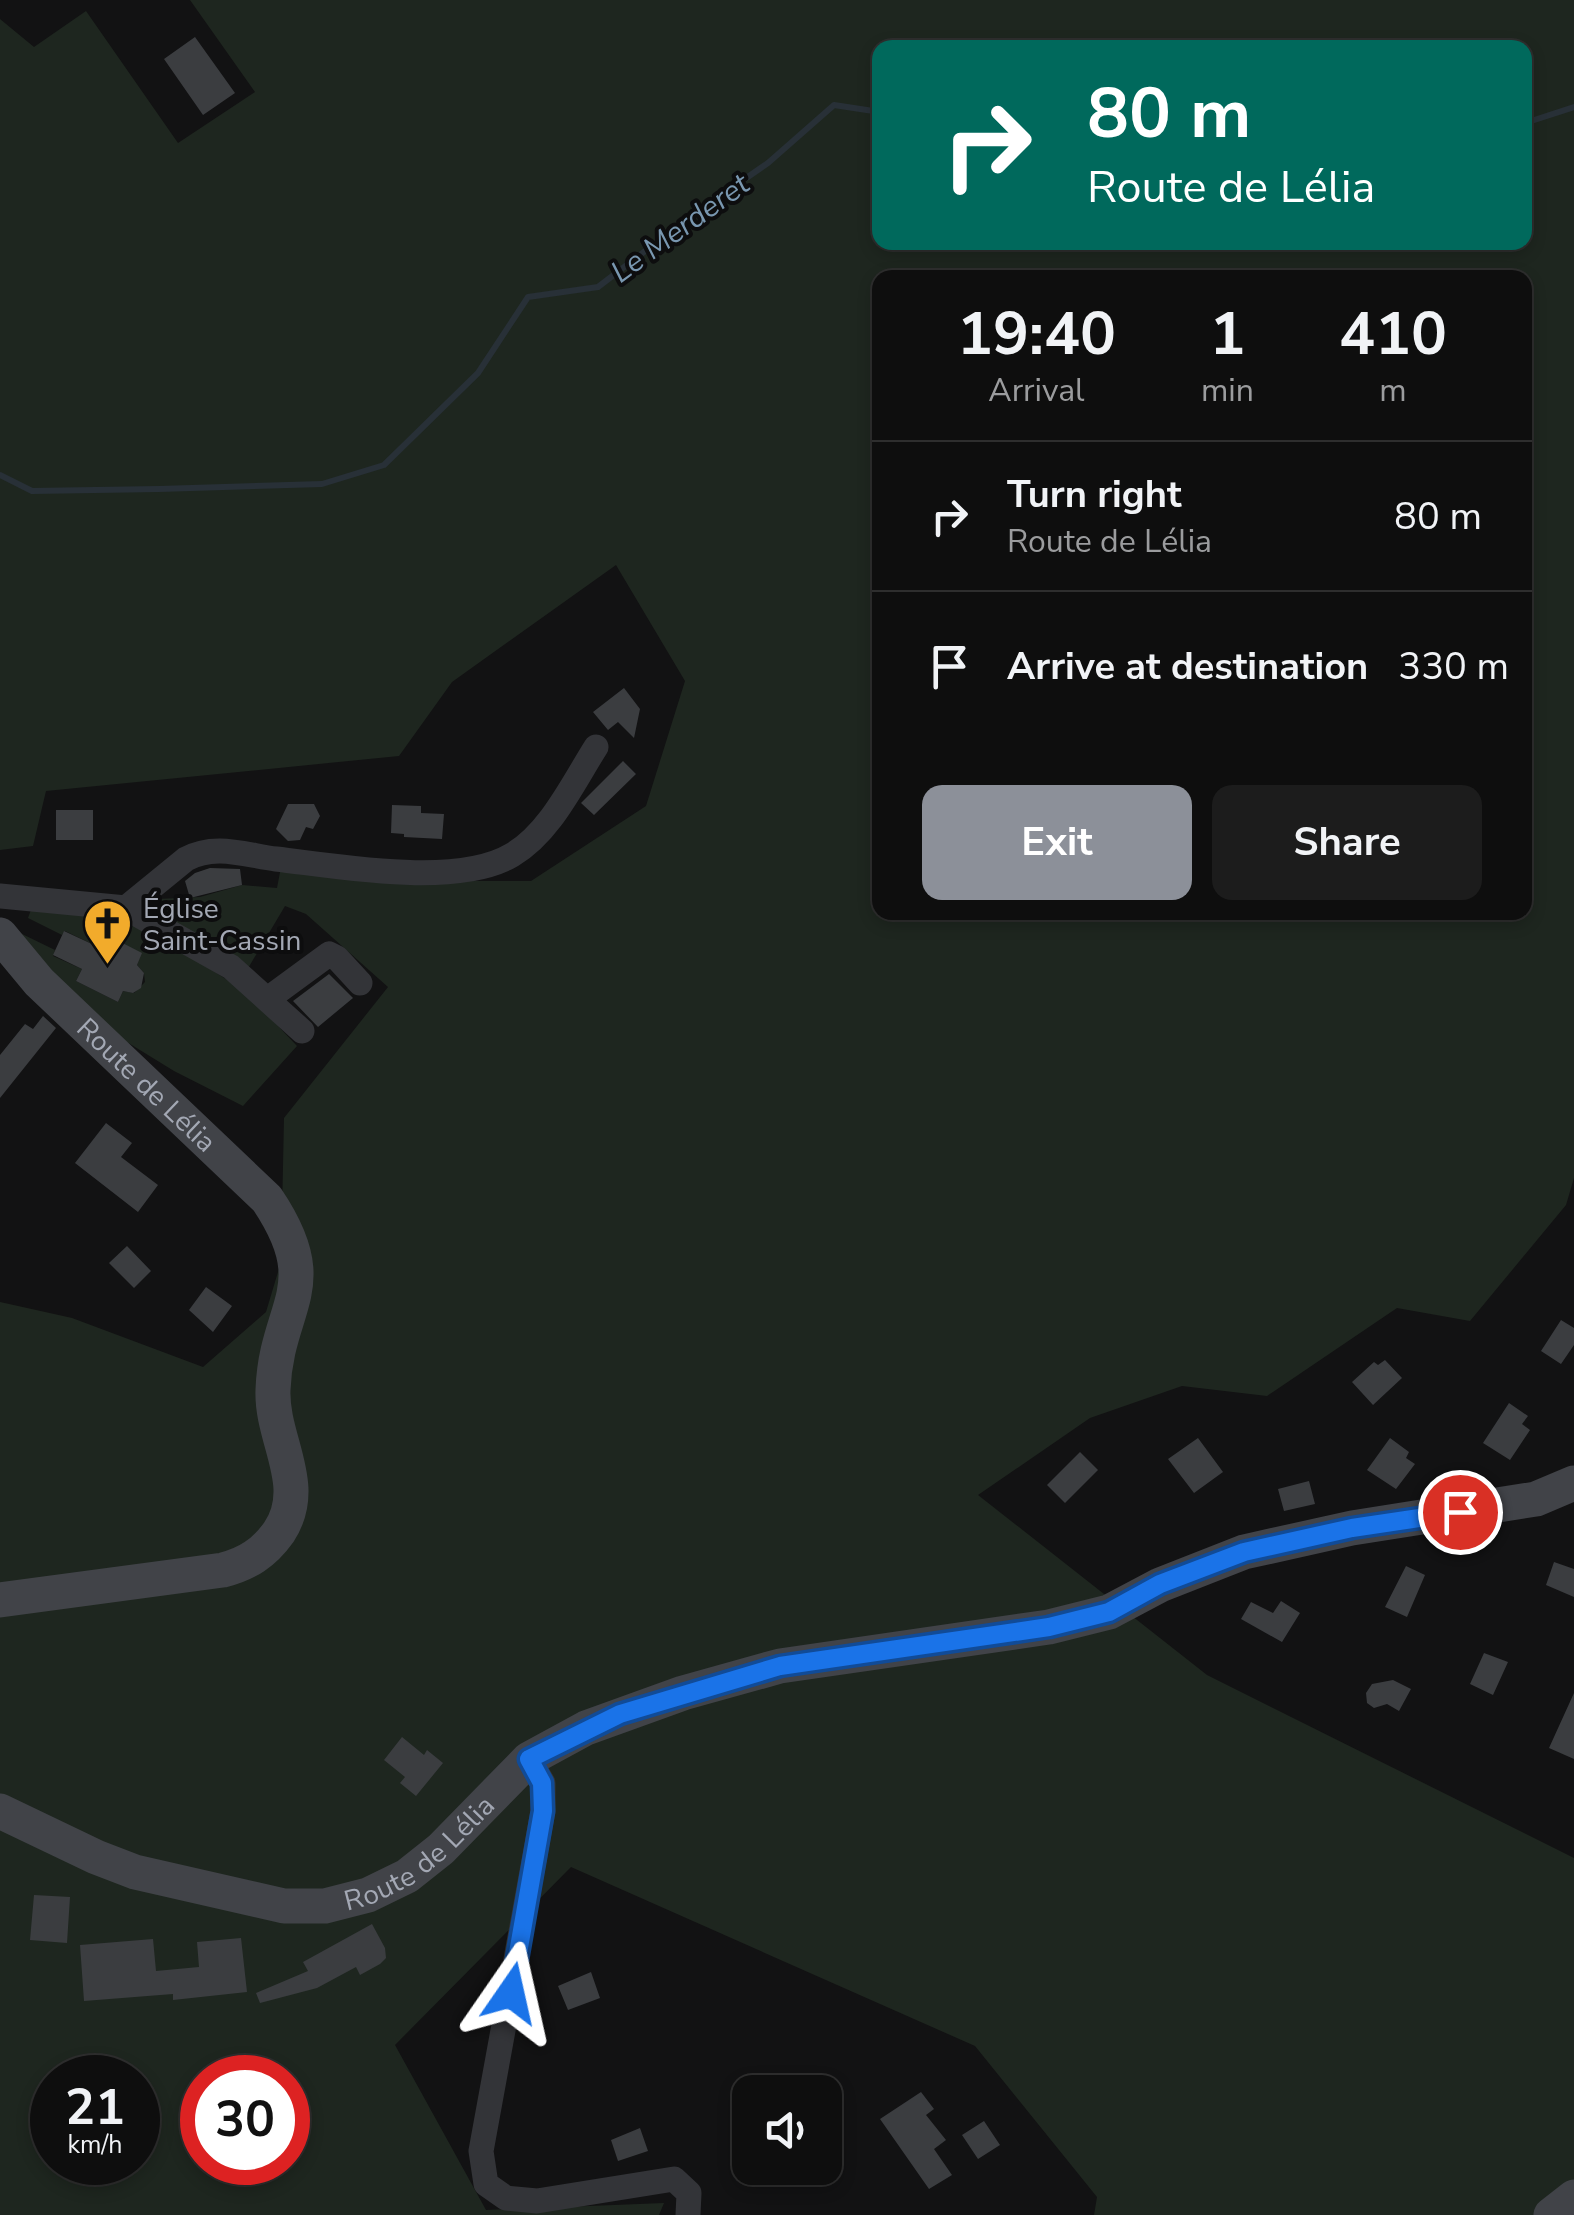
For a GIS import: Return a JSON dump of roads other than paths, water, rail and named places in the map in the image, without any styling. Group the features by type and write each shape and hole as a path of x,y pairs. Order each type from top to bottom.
{"street":[{"path":"126,908 186,859 208,851 441,873 487,866 513,855 535,835 596,747"},
{"path":"0,896 126,908 231,967 302,1030"},
{"name":"Route de Lélia","path":"0,935 39,982 267,1199 286,1228 296,1267 296,1290 272,1392 292,1479 291,1504 286,1522 261,1553 242,1565 223,1570 0,1600"},
{"path":"269,998 328,954 337,958 360,983"},
{"name":"Route de Lélia","path":"0,1811 96,1858 135,1872 284,1906 325,1906 368,1895 407,1876 441,1849 529,1759 620,1714 780,1666 1049,1627 1109,1612 1160,1584 1244,1552 1352,1528 1536,1499 1574,1484"},
{"path":"529,1759 542,1783 543,1811 481,2151 486,2184 506,2198 538,2201 674,2179 689,2193 688,2215"},
{"path":"1551,2215 1574,2197"}],"waterway":[{"name":"Le Merderet","path":"0,475 32,491 159,489 322,484 384,465 478,373 528,297 598,287 768,163 834,105 872,111"},
{"name":"Le Merderet","path":"1532,121 1574,107"}],"place":[{"name":"Église Saint-Cassin","path":"108,966"}]}
